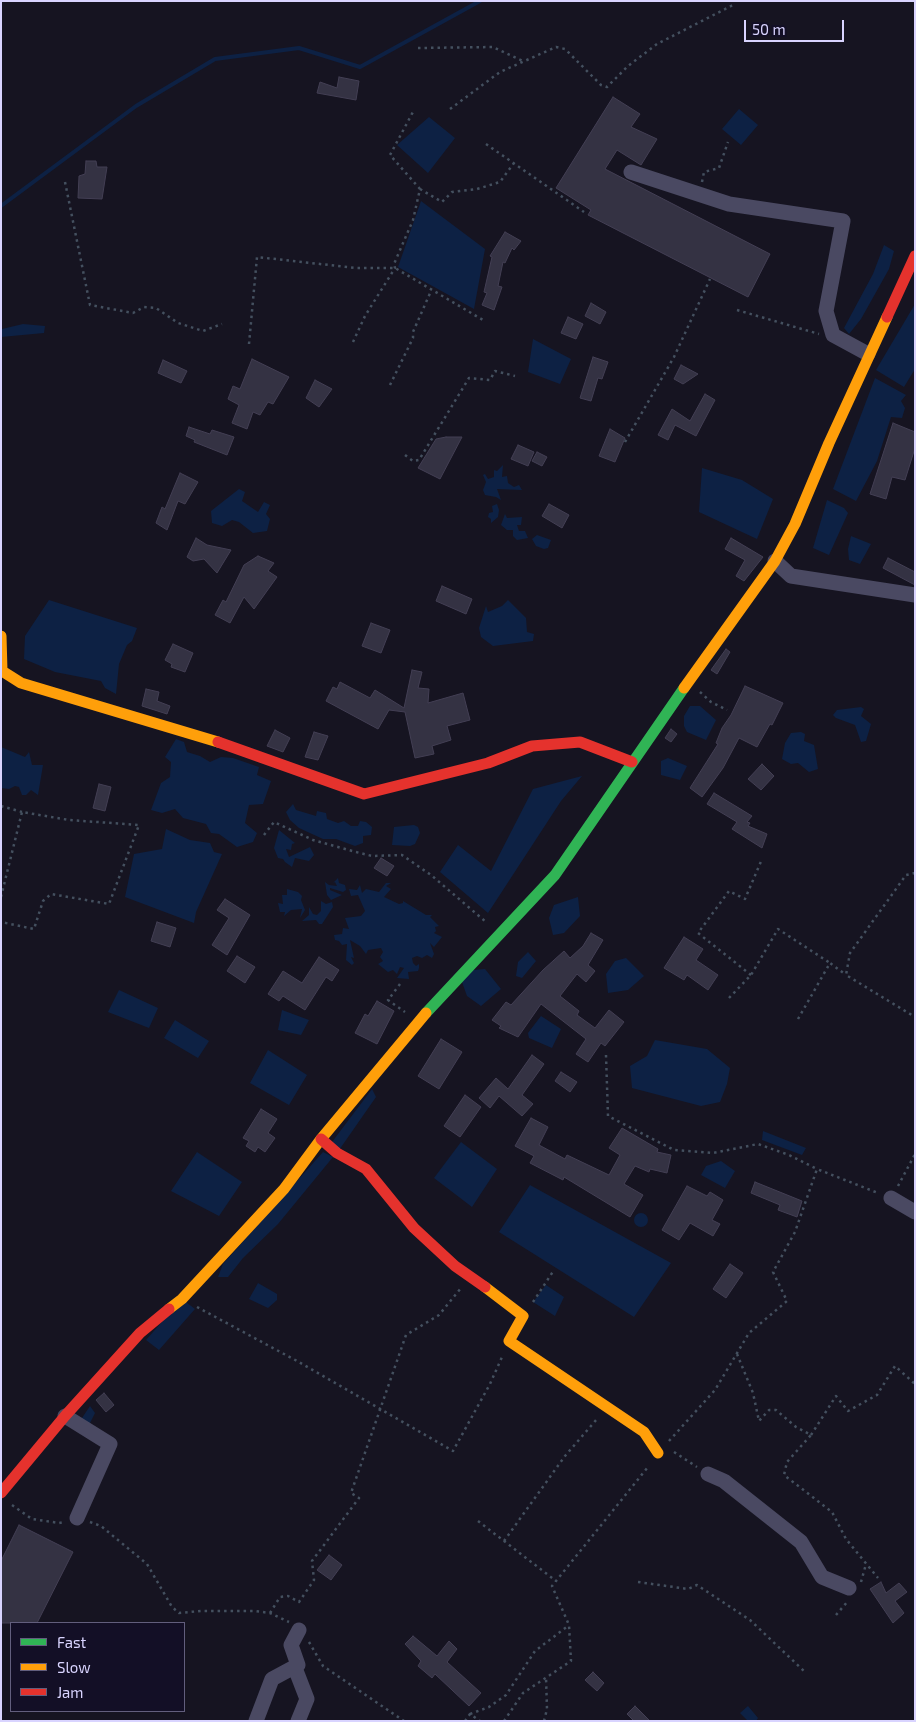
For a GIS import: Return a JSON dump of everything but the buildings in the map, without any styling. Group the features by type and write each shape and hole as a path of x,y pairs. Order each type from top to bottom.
{"main road":[{"path":"1,1493 65,1416 140,1333 182,1299 284,1189 321,1139 442,993 555,875 735,614 775,561 795,524 868,354 915,256"},
{"path":"1,636 2,671 20,684 222,743 364,794 488,763 532,746 580,742 632,762"},
{"path":"321,1139 337,1153 366,1169 414,1228 438,1248 455,1266 471,1275 504,1304 523,1316 509,1341 644,1432 662,1449"}],"street":[{"path":"631,172 729,204 843,221 826,311 833,335 868,354"},
{"path":"775,561 791,576 915,595"},
{"path":"891,1198 915,1212"},
{"path":"65,1416 110,1444 77,1518"},
{"path":"708,1474 724,1481 801,1542 822,1577 849,1588"},
{"path":"256,1721 272,1679 298,1665 291,1645 299,1630"},
{"path":"294,1668 307,1699 298,1721"}],"path":[{"path":"450,109 500,72 556,47 565,49 601,84 607,86 628,66 657,44 733,5"},
{"path":"418,48 493,47 523,61"},
{"path":"414,110 390,156 420,189 442,202 452,192 477,189 500,182 514,163"},
{"path":"700,194 704,172 719,168 728,142"},
{"path":"486,144 584,212"},
{"path":"64,182 90,305 133,313 144,307 156,308 178,323 203,331 222,324"},
{"path":"354,342 365,316 395,268 394,264 413,220 420,189"},
{"path":"249,344 257,257 356,268 395,268 483,320"},
{"path":"625,442 674,358 710,279"},
{"path":"390,385 413,338 413,332 431,291"},
{"path":"736,310 814,334 833,335"},
{"path":"404,455 414,461 419,460 469,378 490,380 496,371 515,376"},
{"path":"1,806 22,812 69,820 139,825 109,904 51,894 43,901 34,928 1,922"},
{"path":"1,897 22,812"},
{"path":"264,835 274,822 312,840 356,852 372,856 402,855 432,875 486,922"},
{"path":"751,975 698,933 730,891 745,899 762,859"},
{"path":"846,975 850,953 906,876 915,873"},
{"path":"729,998 751,975 778,929 846,975 915,1017"},
{"path":"798,1019 830,964"},
{"path":"400,984 388,1000 407,1013"},
{"path":"606,1055 608,1116 674,1150 713,1153 758,1144 891,1198 915,1154"},
{"path":"504,1721 523,1693 570,1661 569,1625 552,1586 662,1449 714,1390 749,1333 787,1301 773,1272 795,1232 817,1168"},
{"path":"523,1316 554,1270"},
{"path":"270,1613 280,1597 288,1596 299,1602 314,1580 312,1561 359,1498 351,1493 406,1335 439,1315 471,1275"},
{"path":"182,1299 381,1408 453,1451 490,1384 509,1341"},
{"path":"737,1354 753,1393 759,1420 769,1410 776,1410 796,1427 811,1435"},
{"path":"878,1578 846,1539 832,1512 784,1475 786,1462 811,1435 836,1396 848,1412 877,1395 895,1366 915,1384"},
{"path":"504,1541 565,1456 608,1407"},
{"path":"662,1449 708,1474"},
{"path":"1,1493 15,1508 32,1519 59,1524 77,1518 101,1526 147,1564 172,1607 179,1613 210,1611 270,1613 299,1630 323,1666 404,1721"},
{"path":"478,1521 556,1581"},
{"path":"638,1582 688,1589 697,1585 750,1620 805,1672"},
{"path":"465,1721 470,1714 489,1708 506,1695 535,1651 569,1625"},
{"path":"544,1721 547,1709 546,1677"},
{"path":"470,1714 480,1721"}],"water":[{"path":"739,109 758,125 741,145 722,129"},
{"path":"429,117 455,138 428,173 397,145"},
{"path":"421,201 485,249 474,309 398,267"},
{"path":"884,245 894,251 889,269 861,319 849,334 844,328 873,274"},
{"path":"915,304 915,369 904,387 876,370"},
{"path":"23,324 45,326 44,333 1,337 2,329"},
{"path":"533,339 571,359 560,384 528,372"},
{"path":"875,378 906,395 901,401 905,408 902,418 891,417 877,461 856,501 833,489"},
{"path":"503,465 502,477 507,476 508,483 514,487 519,485 522,490 497,489 501,500 485,495 483,490 486,482 483,475 485,474 488,479 494,477 494,470 497,471"},
{"path":"702,468 742,480 773,499 757,539 699,512"},
{"path":"239,489 245,492 242,501 258,512 264,502 270,505 266,514 270,519 267,531 253,533 239,522 232,520 222,526 212,523 211,511"},
{"path":"827,500 844,508 848,513 829,555 813,548"},
{"path":"497,504 499,510 498,517 491,523 491,519 488,517 489,513 493,512 492,506"},
{"path":"505,514 507,518 522,517 521,525 517,525 519,531 525,531 528,538 517,540 513,536 513,530 507,530 501,525"},
{"path":"537,535 551,540 548,548 544,549 536,546 532,539"},
{"path":"851,536 871,544 860,564 849,560 848,549"},
{"path":"49,600 137,628 119,664 116,694 105,688 101,681 55,672 24,659 25,636"},
{"path":"508,600 526,618 527,632 534,634 533,641 493,646 481,637 479,628 486,606 488,612 502,606"},
{"path":"690,706 700,706 716,720 706,740 687,732 684,726 684,716"},
{"path":"861,707 864,709 861,716 871,724 866,741 861,742 855,725 833,715 837,710"},
{"path":"801,732 805,734 804,741 814,745 818,769 809,772 798,763 791,764 782,759 785,743 791,733"},
{"path":"176,739 184,742 187,752 200,756 210,762 221,757 233,758 259,767 257,775 271,781 263,804 249,805 245,823 257,833 253,842 237,847 219,834 211,833 206,824 183,818 175,809 162,813 151,810 161,783 170,777 171,762 165,757"},
{"path":"1,747 25,757 29,752 32,765 43,765 38,795 31,790 26,795 22,795 19,787 15,786 9,789 1,788"},
{"path":"668,758 687,766 680,780 661,775 661,761"},
{"path":"582,776 561,801 488,913 440,872 458,845 491,871 533,789"},
{"path":"293,804 296,810 316,816 317,811 326,813 327,819 338,823 344,821 351,826 358,826 360,821 366,822 372,827 371,835 363,836 363,843 355,846 336,839 323,839 299,828 290,820 286,812"},
{"path":"414,825 418,827 420,833 415,844 410,846 392,845 394,827"},
{"path":"166,829 190,840 210,843 214,852 222,854 196,912 194,923 125,897 134,854 162,849"},
{"path":"279,830 295,843 292,844 291,850 286,849 289,857 310,847 314,855 309,861 295,858 292,867 283,859 278,858 274,848"},
{"path":"338,878 339,883 345,885 346,890 343,892 330,888 330,890 342,895 331,900 327,895 325,882 329,885 337,886 335,882 333,883"},
{"path":"386,883 391,883 386,886 391,889 384,897 399,904 403,903 403,901 426,915 432,915 430,917 439,926 435,927 436,931 434,933 442,937 434,947 430,943 434,954 432,958 427,955 422,958 417,956 412,958 416,966 419,964 419,968 418,971 408,972 409,979 397,978 404,968 400,967 397,974 393,970 388,972 378,964 383,961 380,957 383,952 381,948 368,950 366,954 360,946 350,940 354,958 351,957 354,963 352,965 346,960 347,944 342,945 339,941 335,940 334,935 342,934 343,928 349,929 345,918 361,916 365,911 358,895 351,896 349,889 357,890 360,885 362,893 366,889 379,892"},
{"path":"287,889 298,892 302,896 301,900 305,910 300,918 302,909 291,910 284,916 285,912 280,912 278,903 283,904 282,895 287,895"},
{"path":"578,897 580,916 564,933 553,935 549,918 554,905"},
{"path":"321,901 326,904 332,902 333,907 322,924 319,924 316,920 302,921 309,915 309,907 313,914 317,915 321,911"},
{"path":"528,952 536,961 522,978 516,976 518,962"},
{"path":"626,958 644,976 628,990 608,993 606,974 615,961"},
{"path":"485,969 501,989 481,1006 467,996 462,982 473,970"},
{"path":"119,990 158,1008 149,1028 108,1012"},
{"path":"282,1010 309,1020 301,1035 278,1030"},
{"path":"541,1016 561,1029 552,1048 529,1038 528,1033"},
{"path":"175,1020 209,1041 198,1058 164,1038"},
{"path":"655,1040 707,1049 730,1068 727,1084 720,1102 701,1106 632,1088 630,1066 647,1056"},
{"path":"268,1050 307,1075 289,1105 250,1083"},
{"path":"372,1089 376,1097 337,1153 329,1146"},
{"path":"763,1131 806,1148 802,1155 762,1140"},
{"path":"461,1142 497,1169 472,1207 434,1178"},
{"path":"197,1152 242,1182 219,1216 171,1191"},
{"path":"323,1152 333,1157 278,1224 243,1258 228,1277 218,1277 223,1264"},
{"path":"721,1161 735,1171 725,1188 701,1175 706,1166"},
{"path":"530,1185 671,1263 634,1317 499,1232"},
{"path":"638,1213 644,1213 648,1220 644,1227 638,1227 634,1223 634,1217"},
{"path":"258,1283 277,1294 277,1300 268,1308 249,1299"},
{"path":"546,1285 564,1297 555,1316 533,1302"},
{"path":"182,1299 195,1309 159,1350 146,1340"},
{"path":"90,1406 95,1413 87,1429 78,1424"},
{"path":"748,1706 758,1718 756,1721 748,1721 740,1713"}],"waterway":[{"path":"1,206 136,106 215,59 299,48 360,67 480,1"}],"traffic: fast":[{"path":"426,1013 555,875 684,688"}],"traffic: slow":[{"path":"684,688 775,561 795,524 829,443 887,317"},
{"path":"1,636 2,671 21,683 218,742"},
{"path":"169,1309 182,1299 284,1189 321,1139 426,1013"},
{"path":"485,1287 523,1316 509,1341 644,1432 658,1453"}],"traffic: jam":[{"path":"887,317 915,256"},
{"path":"218,742 364,794 488,763 532,746 580,742 632,762"},
{"path":"321,1139 337,1153 366,1169 414,1228 455,1266 485,1287"},
{"path":"1,1493 65,1416 140,1333 169,1309"}]}
